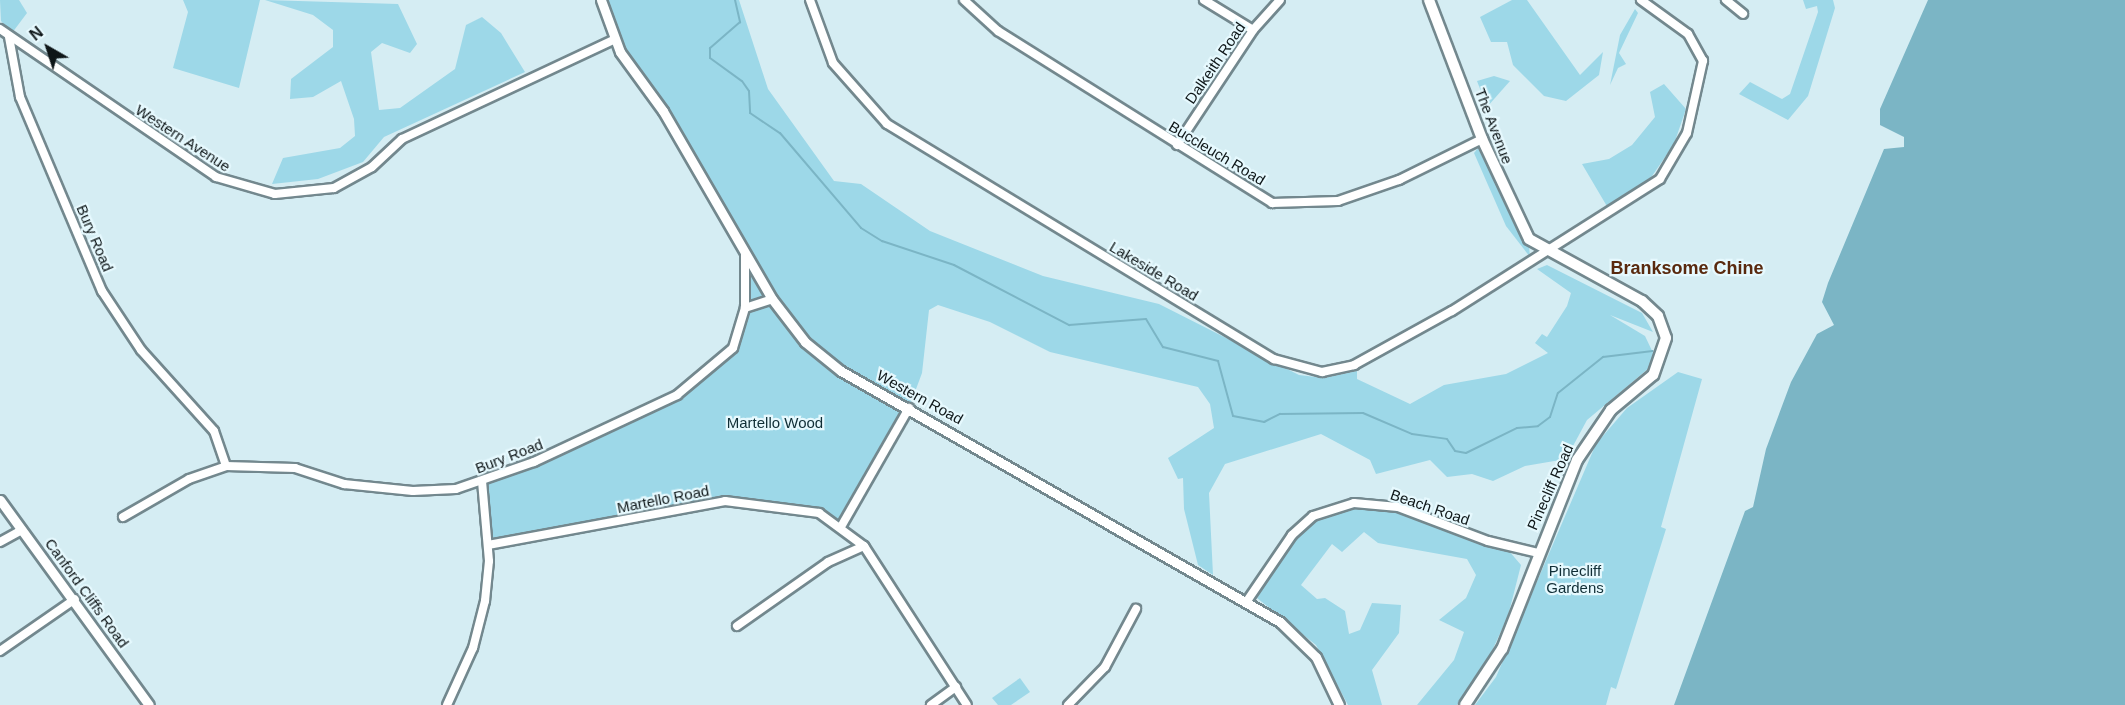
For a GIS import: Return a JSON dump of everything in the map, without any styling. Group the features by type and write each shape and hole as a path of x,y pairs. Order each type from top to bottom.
{"main road":[{"name":"The Avenue","path":"1429,0 1482,140 1524,231 1547,254"},
{"name":"Pinecliff Road","path":"1466,705 1502,649 1539,553 1588,440 1611,410 1653,375 1666,345 1663,326 1642,301 1547,254"}],"street":[{"name":"Western Road","path":"601,0 614,40 745,249 772,299 805,342 841,371 1247,601 1280,622 1316,657 1340,705"},
{"name":"Lakeside Road","path":"810,0 833,63 854,93 887,124 1274,359 1301,369 1322,372 1354,365 1547,254 1650,189 1671,166 1687,134 1703,61 1688,34 1641,0"},
{"name":"Buccleuch Road","path":"964,0 998,31 1272,203 1301,204 1338,201 1399,180 1482,140"},
{"path":"1204,0 1253,30"},
{"name":"Dalkeith Road","path":"1177,145 1253,30 1280,0"},
{"path":"1726,0 1743,14"},
{"path":"0,29 9,37"},
{"name":"Western Avenue","path":"9,37 216,177 241,188 304,194 352,179 402,139 614,40"},
{"name":"Bury Road","path":"9,37 20,97 102,291 141,350 214,431 226,466"},
{"name":"Bury Road","path":"123,516 189,479 226,466 295,468 344,484 393,490 456,489 482,482 677,395 733,348 745,308 745,249"},
{"path":"745,308 772,299"},
{"path":"842,525 909,408"},
{"path":"447,705 480,620 488,545 482,482"},
{"name":"Canford Cliffs Road","path":"0,500 75,599 149,705"},
{"name":"Martello Road","path":"488,545 725,501 799,508 842,525 864,546 894,586 967,705"},
{"name":"Beach Road","path":"1247,601 1292,535 1313,516 1354,502 1398,507 1488,541 1539,553"},
{"path":"0,542 22,530"},
{"path":"737,626 828,561 864,546"},
{"path":"0,651 75,599"},
{"path":"1068,705 1105,667 1136,609"},
{"path":"931,705 956,687"}],"green space":[{"path":"0,0 19,0 27,13 12,33 1,21"},
{"path":"183,0 260,0 239,88 173,68 188,12"},
{"path":"265,0 398,4 417,44 410,53 382,43 371,52 379,110 400,108 455,69 466,25 482,17 501,33 525,72 384,137 363,162 318,179 272,184 283,158 340,148 355,136 354,119 341,81 313,97 290,99 291,79 333,47 333,30 313,15"},
{"name":"Martello Wood","path":"601,0 739,0 768,89 834,181 861,184 930,231 1043,276 1159,304 1299,375 1324,378 1357,371 1357,379 1410,404 1444,385 1506,374 1548,353 1535,343 1542,334 1547,337 1567,306 1571,293 1537,269 1547,265 1642,313 1653,332 1610,315 1645,336 1655,357 1649,368 1587,420 1566,459 1525,466 1493,481 1472,474 1447,477 1430,460 1376,474 1370,460 1321,434 1225,464 1209,493 1213,575 1198,565 1184,509 1183,478 1178,479 1168,458 1214,428 1210,404 1198,387 1050,352 990,322 938,305 929,310 922,373 909,408 842,525 819,513 725,501 488,545 482,481 677,395 733,348 745,308 745,249 663,111 620,52"},
{"path":"1512,0 1527,0 1580,75 1603,52 1599,75 1566,101 1544,96 1513,65 1507,42 1491,42 1480,17"},
{"path":"1803,0 1833,0 1835,8 1808,96 1788,120 1739,94 1750,82 1782,99 1790,94 1818,12 1817,6 1806,9"},
{"path":"1635,9 1638,13 1619,53 1626,64 1618,68 1610,85 1620,35"},
{"path":"1494,76 1510,81 1487,107 1477,81"},
{"path":"1664,84 1686,109 1674,144 1650,179 1608,208 1582,164 1609,159 1632,145 1655,117 1650,92"},
{"path":"1478,148 1529,246 1530,257 1506,226 1474,153"},
{"name":"Pinecliff Gardens","path":"1678,372 1702,379 1661,527 1666,529 1616,689 1611,687 1606,705 1475,705 1496,677 1596,444 1627,408"},
{"path":"1356,508 1399,513 1509,551 1521,565 1508,616 1486,664 1457,705 1417,705 1454,660 1464,632 1439,620 1466,598 1476,575 1467,559 1378,543 1364,532 1342,552 1332,544 1301,585 1317,599 1325,598 1345,611 1349,634 1360,630 1372,603 1401,605 1399,633 1372,670 1382,705 1348,705 1316,645 1257,598 1276,562 1312,522"},
{"path":"1020,678 1030,692 1011,705 998,705 992,698"}],"shaded area":[{"path":"1928,0 2125,0 2125,705 1674,705 1745,511 1753,507 1766,449 1791,382 1817,334 1834,325 1822,302 1828,283 1884,149 1904,147 1904,137 1880,125 1880,109"}],"waterway":[{"path":"735,0 740,22 710,48 710,58 742,81 749,91 750,113 780,133 861,228 882,241 954,265 1069,325 1146,319 1163,347 1218,361 1233,416 1264,422 1280,414 1363,413 1412,434 1447,439 1455,451 1466,453 1517,428 1538,426 1550,417 1558,393 1603,357 1653,351"}],"district":[{"name":"Branksome Chine","path":"1687,268"}]}
